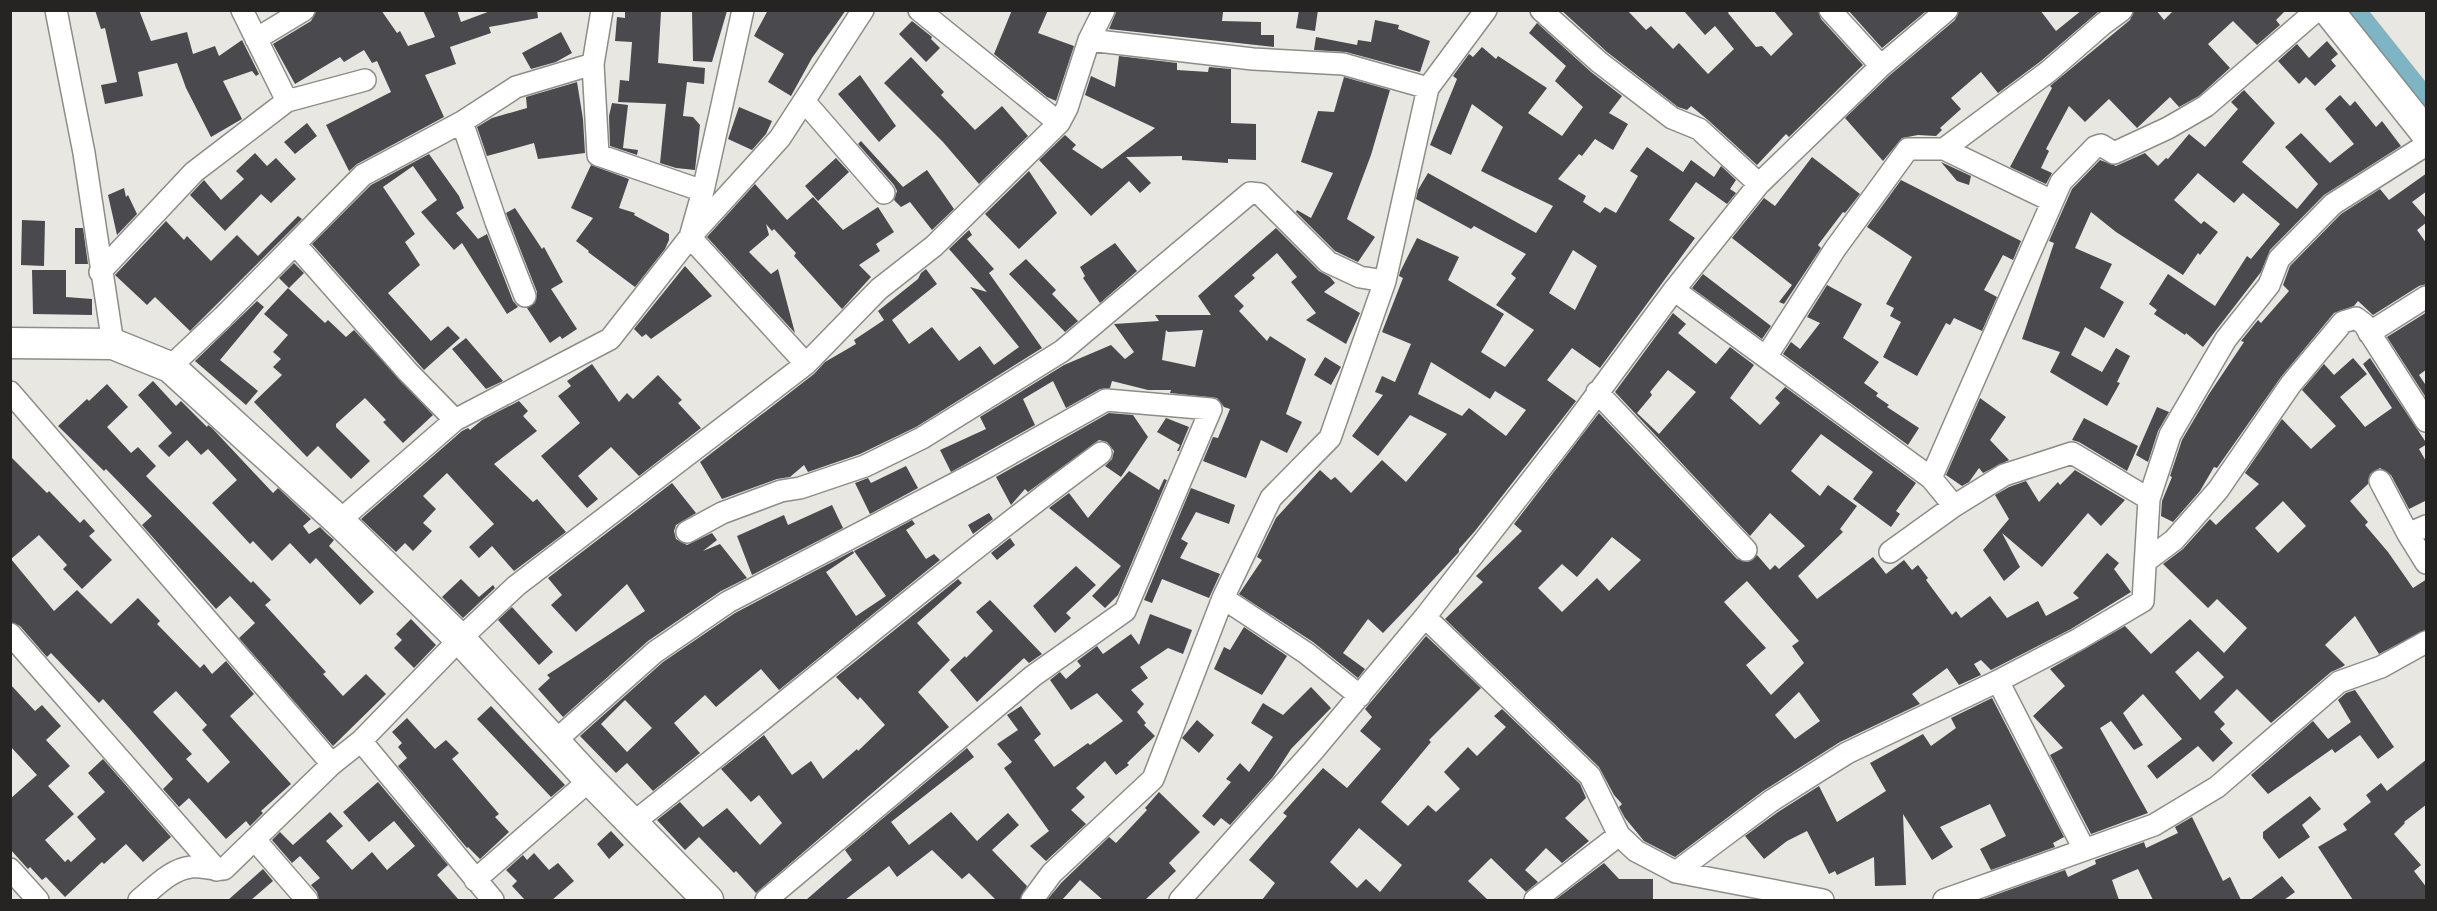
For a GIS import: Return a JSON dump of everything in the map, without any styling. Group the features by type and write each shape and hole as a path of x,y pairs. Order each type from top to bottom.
{"street":[{"path":"56,10 84,153 100,272 113,344"},
{"path":"242,10 287,101"},
{"path":"256,39 303,10"},
{"path":"602,10 593,64 598,155 703,191"},
{"path":"690,237 703,191 742,10"},
{"path":"339,520 455,420 610,339 690,237 780,138 863,10"},
{"path":"919,10 944,33 1059,123"},
{"path":"139,900 176,871 192,866 224,869 333,764 361,741 460,639 516,586 806,364 879,289 934,246 1059,123 1067,108 1089,40 1104,10"},
{"path":"1032,900 1052,873 1153,779 1223,598 1271,498 1330,438 1384,282 1428,88 1486,10"},
{"path":"1541,10 1599,62 1672,118 1699,129 1759,184"},
{"path":"1830,10 1881,66"},
{"path":"1179,900 1360,696 1425,617 1569,432 1674,290 1759,184 1881,66 1947,10"},
{"path":"1944,149 2049,71 2122,10"},
{"path":"1931,478 2061,182 2095,147 2101,145 2114,153 2168,128 2206,106 2317,10"},
{"path":"2328,10 2427,133"},
{"path":"1089,40 1253,59 1343,64 1428,88"},
{"path":"170,367 363,175 462,122 516,87 593,64"},
{"path":"100,272 194,172 287,101 365,80"},
{"path":"804,101 884,193"},
{"path":"462,122 496,222 525,296"},
{"path":"1676,872 1771,801 1848,753 2078,640 2143,601 2149,499 2170,435 2226,339 2269,285 2279,259 2332,204 2427,145"},
{"path":"1766,357 1835,249 1908,149 1944,149 2052,201"},
{"path":"687,532 722,513 781,491 800,488 865,466 922,438 1062,351 1250,193 1260,194 1328,262 1360,277 1384,282"},
{"path":"690,237 806,364"},
{"path":"295,244 408,372 455,420"},
{"path":"1674,290 1931,478 1954,506"},
{"path":"2369,333 2427,297"},
{"path":"2146,561 2174,540 2218,490 2291,384 2343,322 2355,318 2364,324 2427,422"},
{"path":"10,343 113,344 170,367 339,520 460,639 590,780 708,900"},
{"path":"10,392 333,764"},
{"path":"1597,393 1746,550"},
{"path":"555,741 655,652 728,602 985,468 1106,400 1211,409 1125,611 1033,676 766,900"},
{"path":"633,822 743,737 954,565 1101,453"},
{"path":"1890,552 1954,506 2004,475 2072,453 2149,499"},
{"path":"2380,482 2417,530 2427,563"},
{"path":"1223,598 1306,653 1360,696"},
{"path":"1425,617 1590,776 1619,835 1636,851 1676,872 1823,900"},
{"path":"10,634 217,870"},
{"path":"1944,900 2154,825 2217,787 2339,682 2381,667 2427,642"},
{"path":"1998,681 2084,849"},
{"path":"361,741 493,900"},
{"path":"475,880 590,780"},
{"path":"1535,900 1619,835"},
{"path":"255,840 307,900"},
{"path":"10,869 38,900"}],"building":[{"path":"95,10 139,10 151,41 187,32 193,54 215,46 219,56 242,40 259,74 256,76 252,71 223,81 242,119 211,137 186,88 177,63 138,72 143,96 105,104 101,85 117,82 105,28 101,29"},
{"path":"317,10 381,10 397,33 400,31 408,46 435,37 423,10 457,10 461,22 493,10 537,10 538,18 489,27 491,33 450,47 456,64 425,75 444,117 357,164 349,171 326,125 391,92 377,61 372,63 364,50 344,62 340,57 295,84 273,44 311,21"},
{"path":"625,10 661,12 658,63 705,68 704,84 687,82 683,116 693,117 700,125 695,170 660,163 666,104 618,102 620,80 629,81 632,42 615,41 617,17 625,18"},
{"path":"768,10 846,10 812,58 791,96 768,82 784,54 754,36"},
{"path":"1012,10 1048,10 1038,33 1074,46 1056,101 1047,97 994,54"},
{"path":"1117,10 1223,12 1222,21 1261,22 1261,35 1274,35 1274,47 1109,29"},
{"path":"1299,10 1318,10 1315,31 1296,28"},
{"path":"1561,10 1627,10 1646,30 1651,26 1673,49 1679,43 1708,74 1734,49 1715,26 1705,35 1683,10 1730,10 1728,13 1756,47 1762,46 1771,56 1793,34 1773,10 1818,10 1821,19 1863,65 1789,137 1786,134 1757,165 1691,106 1687,110 1678,107 1607,52"},
{"path":"1848,10 1924,10 1925,12 1882,48"},
{"path":"1959,10 2040,10 2056,31 2082,10 2098,12 2041,61 1998,93 1981,72 1951,98 1961,109 1940,128 1942,130 1936,136 1918,135 1902,138 1883,161 1845,118 1890,75 1955,20"},
{"path":"2134,10 2156,10 2164,20 2174,10 2286,10 2276,20 2280,25 2257,45 2233,21 2208,44 2230,68 2199,96 2179,107 2170,97 2137,128 2109,99 2085,122 2069,106 2046,149 2049,151 2041,168 2052,173 2046,184 2010,167 2052,88 2050,86 2130,20"},
{"path":"692,11 727,11 712,62 693,61"},
{"path":"1375,20 1399,25 1398,29 1430,41 1420,72 1346,52 1314,50 1316,37 1357,45 1358,40 1371,42"},
{"path":"912,21 932,37 931,39 940,48 926,62 899,34"},
{"path":"1537,23 1591,72 1622,96 1609,113 1628,124 1613,150 1595,139 1582,156 1579,154 1558,179 1586,196 1583,202 1600,213 1605,207 1616,213 1638,176 1630,171 1647,147 1683,172 1691,160 1714,177 1721,166 1736,180 1730,189 1736,193 1727,204 1696,182 1669,220 1695,238 1600,368 1572,348 1547,380 1576,401 1459,549 1459,552 1406,609 1383,633 1368,619 1343,653 1365,669 1358,678 1313,642 1239,594 1262,560 1257,557 1276,518 1320,470 1331,480 1335,477 1351,493 1382,460 1406,482 1447,434 1410,415 1378,456 1352,436 1383,395 1375,392 1382,376 1395,382 1411,344 1382,332 1403,278 1399,276 1400,272 1417,238 1459,257 1448,280 1504,314 1481,352 1505,367 1534,330 1496,305 1516,278 1511,274 1526,254 1474,226 1471,229 1416,199 1418,190 1428,173 1536,233 1553,206 1481,171 1503,127 1472,104 1451,155 1430,145 1457,79 1453,76 1469,54 1473,57 1482,47 1496,59 1498,56 1547,88 1528,113 1562,136 1583,107 1555,81 1566,66 1529,33","holes":["1573,250 1597,266 1575,310 1549,293","1431,362 1490,399 1495,391 1526,410 1506,436 1469,408 1462,416 1418,394"]},
{"path":"561,32 572,53 556,62 531,69 522,53"},
{"path":"2327,41 2338,54 2331,60 2336,66 2315,86 2306,77 2299,84 2278,61 2297,44 2309,58"},
{"path":"1119,56 1177,63 1177,70 1208,72 1209,67 1231,69 1231,123 1256,124 1256,160 1228,159 1228,163 1182,160 1182,156 1126,157 1151,183 1140,193 1129,181 1091,216 1039,160 1065,135 1076,145 1072,149 1102,169 1155,128 1085,95 1091,76 1115,87"},
{"path":"911,57 944,92 941,95 975,130 1002,106 1028,136 979,184 943,142 884,83"},
{"path":"860,75 896,126 879,142 838,94"},
{"path":"1344,77 1390,90 1371,155 1347,219 1375,237 1358,262 1335,251 1296,212 1297,210 1311,218 1333,173 1301,162 1318,111 1334,112"},
{"path":"577,82 583,119 585,153 538,159 534,143 487,156 477,127 492,118 527,108 526,97"},
{"path":"2244,90 2275,123 2242,162 2297,209 2318,184 2285,147 2301,133 2330,163 2354,144 2325,109 2340,95 2350,106 2355,101 2376,127 2382,121 2401,146 2324,195 2270,250 2261,272 2203,347 2186,333 2185,335 2154,314 2157,310 2149,304 2168,274 2215,306 2247,256 2251,259 2280,224 2243,193 2234,203 2198,173 2174,200 2201,224 2204,221 2218,232 2200,255 2198,253 2183,275 2116,232 2091,212 2075,248 2112,264 2100,288 2124,302 2104,338 2085,327 2071,355 2102,372 2116,348 2130,356 2117,382 2120,383 2107,406 2050,372 2060,352 2022,339 2054,243 2049,241 2072,189 2100,160 2116,166 2145,153 2158,166 2166,158 2168,159 2189,134 2205,147 2238,109 2231,102"},
{"path":"612,103 628,105 623,148 638,150 637,155 610,146 609,116"},
{"path":"739,107 772,121 766,134 752,150 728,139"},
{"path":"307,123 317,136 295,154 284,142"},
{"path":"861,141 903,187 927,170 954,209 932,230 910,202 901,207 894,200 897,191 894,185 858,144"},
{"path":"255,153 267,166 276,158 296,179 271,203 261,194 225,231 190,195 204,180 221,200 244,179 236,171"},
{"path":"429,154 459,196 464,208 456,213 478,239 487,234 513,301 518,307 507,314 462,243 454,250 421,212 437,200 413,166 383,187 415,234 405,242 420,265 388,293 431,341 448,326 460,338 424,370 312,244 371,185"},
{"path":"1812,157 1860,194 1818,245 1821,248 1784,304 1779,302 1792,285 1732,238 1764,198 1775,206"},
{"path":"836,158 849,172 818,201 805,186"},
{"path":"1941,162 1971,176 1969,185 1957,181"},
{"path":"591,165 629,179 619,208 635,213 634,215 669,234 665,249 635,287 576,241 593,218 571,208"},
{"path":"1029,171 1057,213 1019,249 985,214"},
{"path":"2427,173 2427,191 2412,202 2427,219 2427,222 2417,230 2427,244 2427,284 2419,286 2373,315 2358,301 2354,306 2334,313 2281,377 2217,468 2214,467 2200,491 2173,522 2161,516 2162,501 2172,477 2170,476 2182,440 2244,342 2241,341 2258,320 2261,323 2289,291 2283,285 2290,266 2341,214 2380,189 2389,200"},
{"path":"1901,180 2021,241 2013,260 2003,255 1984,290 1997,297 1982,331 1954,318 1950,325 1946,323 1917,376 1883,357 1901,322 1890,316 1894,308 1886,304 1912,257 1867,227"},
{"path":"755,184 787,220 813,197 843,230 878,207 894,232 876,244 880,251 859,265 871,277 842,309 794,256 796,253 774,229 772,231 766,224 769,235 749,252 771,274 778,269 795,333 707,237"},
{"path":"124,188 126,197 128,195 137,214 117,235 108,195"},
{"path":"515,208 542,249 544,247 563,282 551,289 577,329 562,339 560,336 550,343 527,308 535,303 537,292 506,213"},
{"path":"298,216 302,219 190,331 155,297 147,305 115,275 166,221 184,240 187,236 211,261 237,235 258,256"},
{"path":"22,220 45,221 44,266 21,265"},
{"path":"75,228 83,228 88,264 75,264"},
{"path":"1276,228 1319,271 1335,283 1324,292 1360,313 1346,344 1306,320 1316,313 1291,282 1297,277 1277,253 1252,275 1255,278 1234,296 1244,306 1239,311 1267,341 1270,336 1306,359 1286,414 1302,422 1287,453 1261,440 1246,478 1203,461 1213,437 1218,438 1230,409 1224,407 1217,398 1170,393 1171,390 1148,390 1112,381 1110,388 1100,389 1066,408 1053,381 1023,399 1035,425 951,472 940,450 986,429 980,417 1064,365 1111,345 1125,359 1134,352 1114,324 1159,321 1155,315 1211,315 1198,296","holes":["1166,330 1168,332 1203,330 1195,367 1162,360"]},
{"path":"969,230 972,235 967,239 994,269 989,273 1042,348 916,427 860,454 808,472 804,465 790,477 777,479 722,499 700,462 814,374 825,362 856,344 854,340 884,320 878,311 918,279 926,269 937,284 892,320 909,344 932,327 959,361 980,346 994,365 1019,347 970,287 987,292 949,249"},
{"path":"1115,243 1137,271 1100,303 1083,278 1085,276 1080,267"},
{"path":"1026,259 1056,290 1052,294 1078,321 1065,332 1009,274"},
{"path":"294,263 304,273 289,288 279,278"},
{"path":"685,266 712,296 651,339 646,334 642,337 634,329"},
{"path":"32,270 66,270 66,297 92,299 92,315 33,314"},
{"path":"1703,274 1771,326 1762,339 1692,288"},
{"path":"1827,285 1862,304 1843,338 1879,362 1864,383 1878,393 1876,396 1889,405 1887,407 1919,428 1908,445 1783,354 1791,342 1800,349 1820,323 1807,317"},
{"path":"288,288 325,323 328,320 346,337 354,330 433,415 403,443 383,422 386,420 365,398 336,424 336,427 370,461 351,479 318,446 307,457 254,402 282,375 273,367 281,359 273,352 288,335 264,314"},
{"path":"257,301 264,307 220,360 258,391 246,405 195,361"},
{"path":"2427,312 2427,369 2419,375 2427,387 2425,396 2387,337"},
{"path":"1673,313 1686,324 1678,333 1716,364 1730,347 1754,365 1730,398 1760,425 1780,403 1775,398 1785,387 1916,483 1896,511 1900,514 1891,527 1853,499 1873,472 1821,434 1791,471 1820,496 1828,485 1857,506 1840,529 1843,532 1798,576 1817,599 1873,557 1886,574 1904,560 1912,570 1918,565 1928,578 1926,580 1952,615 1956,611 1961,618 1990,596 2007,618 2038,601 2046,616 2079,598 2073,593 2107,553 2119,563 2114,569 2131,592 2071,629 1991,670 1981,660 1974,664 1981,675 1959,685 1947,668 1912,694 1920,704 1840,742 1763,791 1675,857 1644,841 1625,818 1619,807 1622,804 1614,795 1599,767 1445,619 1483,582 1476,576 1522,531 1514,524 1599,413 1737,559 1748,562 1757,555 1770,570 1775,565 1779,569 1805,546 1770,513 1750,536 1615,392","holes":["1668,370 1696,392 1659,434 1637,413 1652,395 1650,392","1612,537 1641,560 1609,591 1597,578 1562,612 1538,588 1562,564 1577,577","1747,581 1799,641 1792,646 1804,663 1771,695 1746,665 1766,648 1724,602","1799,692 1820,721 1795,739 1775,715"]},
{"path":"466,338 503,381 486,389 452,349"},
{"path":"1325,357 1341,367 1331,385 1314,375"},
{"path":"2353,358 2367,374 2340,397 2365,427 2392,408 2363,364 2370,358 2427,444 2419,449 2427,463 2427,500 2409,509 2391,475 2380,468 2370,474 2368,484 2350,501 2368,522 2365,525 2388,552 2413,588 2427,579 2427,629 2379,654 2355,616 2325,645 2345,665 2331,672 2271,723 2237,689 2214,712 2225,724 2220,729 2233,743 2213,762 2198,746 2157,779 2147,766 2182,739 2143,694 2123,713 2143,745 2134,750 2111,721 2100,728 2148,813 2091,834 2050,755 2063,748 2033,716 2065,686 2050,669 2125,626 2151,654 2190,619 2224,653 2247,628 2217,599 2208,608 2163,564 2183,549 2210,519 2216,525 2259,484 2245,473 2282,419 2311,449 2336,426 2302,390 2324,364 2334,375","holes":["2283,501 2306,526 2278,553 2255,528","2198,651 2224,677 2200,700 2175,672"]},
{"path":"592,364 619,402 627,393 633,399 658,375 682,400 678,403 701,428 639,476 611,447 578,476 598,499 587,508 541,456 580,423 558,396 571,386 567,381"},
{"path":"153,381 176,406 181,401 207,427 208,425 212,428 273,493 278,488 311,519 303,526 309,534 320,527 334,540 329,546 374,592 360,605 316,558 310,564 290,543 272,561 253,541 250,544 212,503 237,480 208,449 201,455 187,440 169,457 158,446 172,433 138,395"},
{"path":"107,384 128,407 107,427 131,453 138,447 156,466 146,476 251,583 253,581 271,600 265,605 326,672 323,674 343,696 366,674 386,694 333,746 239,638 255,623 230,596 216,609 142,525 152,516 106,469 104,471 58,426"},
{"path":"1980,398 2006,417 1990,440 2009,460 1983,473 1979,468 1969,482 1962,486 1946,475"},
{"path":"519,401 528,411 523,416 537,431 494,464 533,502 537,499 566,532 514,571 492,546 479,558 469,547 494,524 447,473 423,496 436,509 423,523 432,531 413,551 405,543 396,552 361,519 462,431 468,428 470,430 482,420"},
{"path":"2157,407 2169,412 2158,431 2148,462 2136,455"},
{"path":"1109,413 1133,415 1148,437 1121,477 1105,466 1112,459 1114,451 1107,442 1099,440 1028,492 1025,489 1011,505 996,477"},
{"path":"1166,418 1189,427 1179,451 1177,451 1180,445 1157,432"},
{"path":"2084,418 2138,446 2127,471 2072,440"},
{"path":"10,456 80,523 84,519 95,531 89,536 112,560 82,589 63,569 67,565 39,535 11,559 54,611 77,590 111,624 138,598 160,621 157,624 200,668 204,664 212,674 226,661 254,694 230,716 291,784 261,811 263,813 250,826 246,821 226,839 189,798 179,807 163,789 173,779 103,699 99,703 51,653 47,657 20,626 10,622","holes":["176,691 207,725 202,730 230,762 208,783 186,759 192,754 153,712"]},
{"path":"906,466 918,488 870,514 855,483 868,478 871,483"},
{"path":"2075,470 2125,500 2101,526 2088,513 2042,567 2002,533 2020,567 2004,581 1983,550 2009,519 1995,495 2026,481 2039,502 2058,482 2060,485"},
{"path":"1129,471 1159,490 1164,479 1167,480 1118,595 1105,608 1092,596 1121,566 1049,508 1069,493 1088,518"},
{"path":"672,483 696,513 676,525 674,531 676,539 687,545 712,533 717,540 703,551 720,544 747,578 721,591 648,641 563,717 538,689 550,678 547,675 645,611 627,584 576,632 551,605 562,595 548,578"},
{"path":"1191,488 1235,505 1229,524 1196,512 1181,539 1188,543 1180,558 1220,574 1209,598 1162,579 1152,603 1144,600"},
{"path":"832,505 843,528 752,575 737,536 784,515 788,525"},
{"path":"989,513 993,519 973,534 968,525"},
{"path":"912,520 915,524 906,530 926,559 934,554 940,560 779,690 761,669 716,707 705,695 674,723 700,753 653,791 627,763 616,773 580,736 663,662 735,613 853,551 854,553 826,572 856,616 886,596 854,551","holes":["625,700 652,728 627,752 601,724"]},
{"path":"1010,538 1015,545 997,560 991,553"},
{"path":"1076,566 1096,585 1066,613 1071,618 1055,633 1033,606"},
{"path":"461,579 479,597 493,585 495,588 463,618 442,597"},
{"path":"958,579 962,583 917,623 950,660 918,692 949,727 756,893 699,837 685,850 657,820 680,802 703,827 727,808 760,845 782,823 759,795 751,802 721,769 764,735 792,775 811,761 823,779 857,749 858,751 885,725 860,697 858,700 836,677"},
{"path":"990,600 1042,654 1029,663 1024,658 977,702 950,670 965,656 966,658 993,631 976,612"},
{"path":"512,607 553,652 539,665 498,620"},
{"path":"1150,614 1192,630 1183,654 1168,648 1140,667 1148,678 1131,690 1144,704 1137,712 1146,723 1144,725 1155,736 1127,763 1129,765 1116,775 1105,761 1076,788 1085,797 1071,810 1086,824 1046,861 1030,846 1049,831 1004,768 1012,762 997,744 1018,730 1007,715 1021,706 1041,734 1034,740 1054,767 1088,743 1090,745 1123,721 1097,693 1071,710 1050,680 1060,672 1066,679 1081,666 1077,661 1097,646 1103,654 1131,634 1139,645"},
{"path":"411,619 436,645 414,668 394,648 402,640 396,634"},
{"path":"1244,627 1287,656 1262,695 1214,669 1224,647 1230,650"},
{"path":"1426,636 1481,688 1429,740 1431,742 1381,802 1408,826 1428,805 1436,812 1460,789 1444,772 1468,747 1477,756 1506,727 1494,716 1502,709 1580,784 1586,798 1565,818 1589,841 1562,863 1546,848 1525,870 1538,882 1526,892 1491,858 1468,881 1488,900 1262,900 1275,883 1249,860 1287,816 1283,813 1323,768 1347,788 1381,749 1360,731 1372,717 1365,709","holes":["1359,828 1402,865 1380,892 1366,879 1357,888 1330,862"]},
{"path":"10,684 35,711 42,705 61,726 46,740 70,766 48,786 74,814 45,840 65,862 68,859 71,862 96,839 77,817 105,792 88,773 103,759 171,837 143,862 126,844 104,864 102,862 65,897 46,877 42,880 30,867 28,869 10,849 10,799 37,775 10,746"},
{"path":"1311,687 1331,708 1291,749 1273,777 1230,825 1221,818 1214,826 1202,816 1231,782 1226,779 1240,763 1249,772 1273,737 1251,723 1263,703 1283,715"},
{"path":"2355,690 2394,747 2378,759 2360,735 2335,753 2332,749 2268,794 2251,775 2313,721 2328,739 2351,722 2338,700 2346,693"},
{"path":"1992,698 2064,837 2053,843 2055,847 1991,870 1980,849 2006,836 1990,804 1940,827 1953,847 1932,860 1903,814 1906,885 1875,886 1874,857 1837,875 1835,871 1829,874 1807,831 1787,841 1764,859 1745,836 1819,786 1837,822 1886,791 1870,763 1923,734 1931,746 1956,728 1951,718"},
{"path":"491,706 565,785 551,797 477,719"},
{"path":"407,718 435,749 446,740 459,753 452,759 499,814 495,817 509,832 480,859 467,848 398,766 407,758 398,747 402,743 392,732"},
{"path":"1197,720 1214,735 1199,753 1182,738"},
{"path":"967,748 974,757 891,822 909,845 951,812 977,841 1008,813 1019,825 992,850 1027,886 1020,900 996,900 969,873 962,879 932,850 897,877 889,866 845,900 806,900 852,860 845,850"},
{"path":"2427,759 2427,804 2404,822 2394,834 2421,865 2414,871 2427,888 2427,900 2353,900 2318,847 2347,830 2343,824 2371,802 2366,795 2381,783 2387,791"},
{"path":"378,782 448,865 437,875 459,900 319,900 317,892 311,885 320,878 300,856 292,863 272,840 280,832 293,845 330,812 343,826 326,841 352,870 372,852 387,870 415,846 394,821 369,842 343,812"},
{"path":"1159,792 1200,832 1169,863 1176,871 1145,900 1103,900 1080,880 1062,900 1047,900 1062,882 1109,837 1116,843 1147,810 1145,808"},
{"path":"2310,796 2321,809 2302,825 2310,837 2279,859 2263,838 2263,832"},
{"path":"2192,817 2223,881 2230,877 2241,900 2153,900 2138,869 2112,880 2119,900 1981,900 2065,870 2068,877 2096,864 2095,860 2144,842 2146,848 2178,833 2175,827"},
{"path":"611,831 624,845 609,859 597,844"},
{"path":"534,853 549,870 558,863 574,881 552,900 525,900 512,886 517,881 506,870 523,855 527,860"},
{"path":"1604,863 1619,879 1653,879 1653,900 1555,900"},
{"path":"263,869 273,881 251,900 228,900"},
{"path":"2282,876 2295,892 2284,900 2250,900"}],"waterway":[{"path":"2355,10 2426,99"}]}
